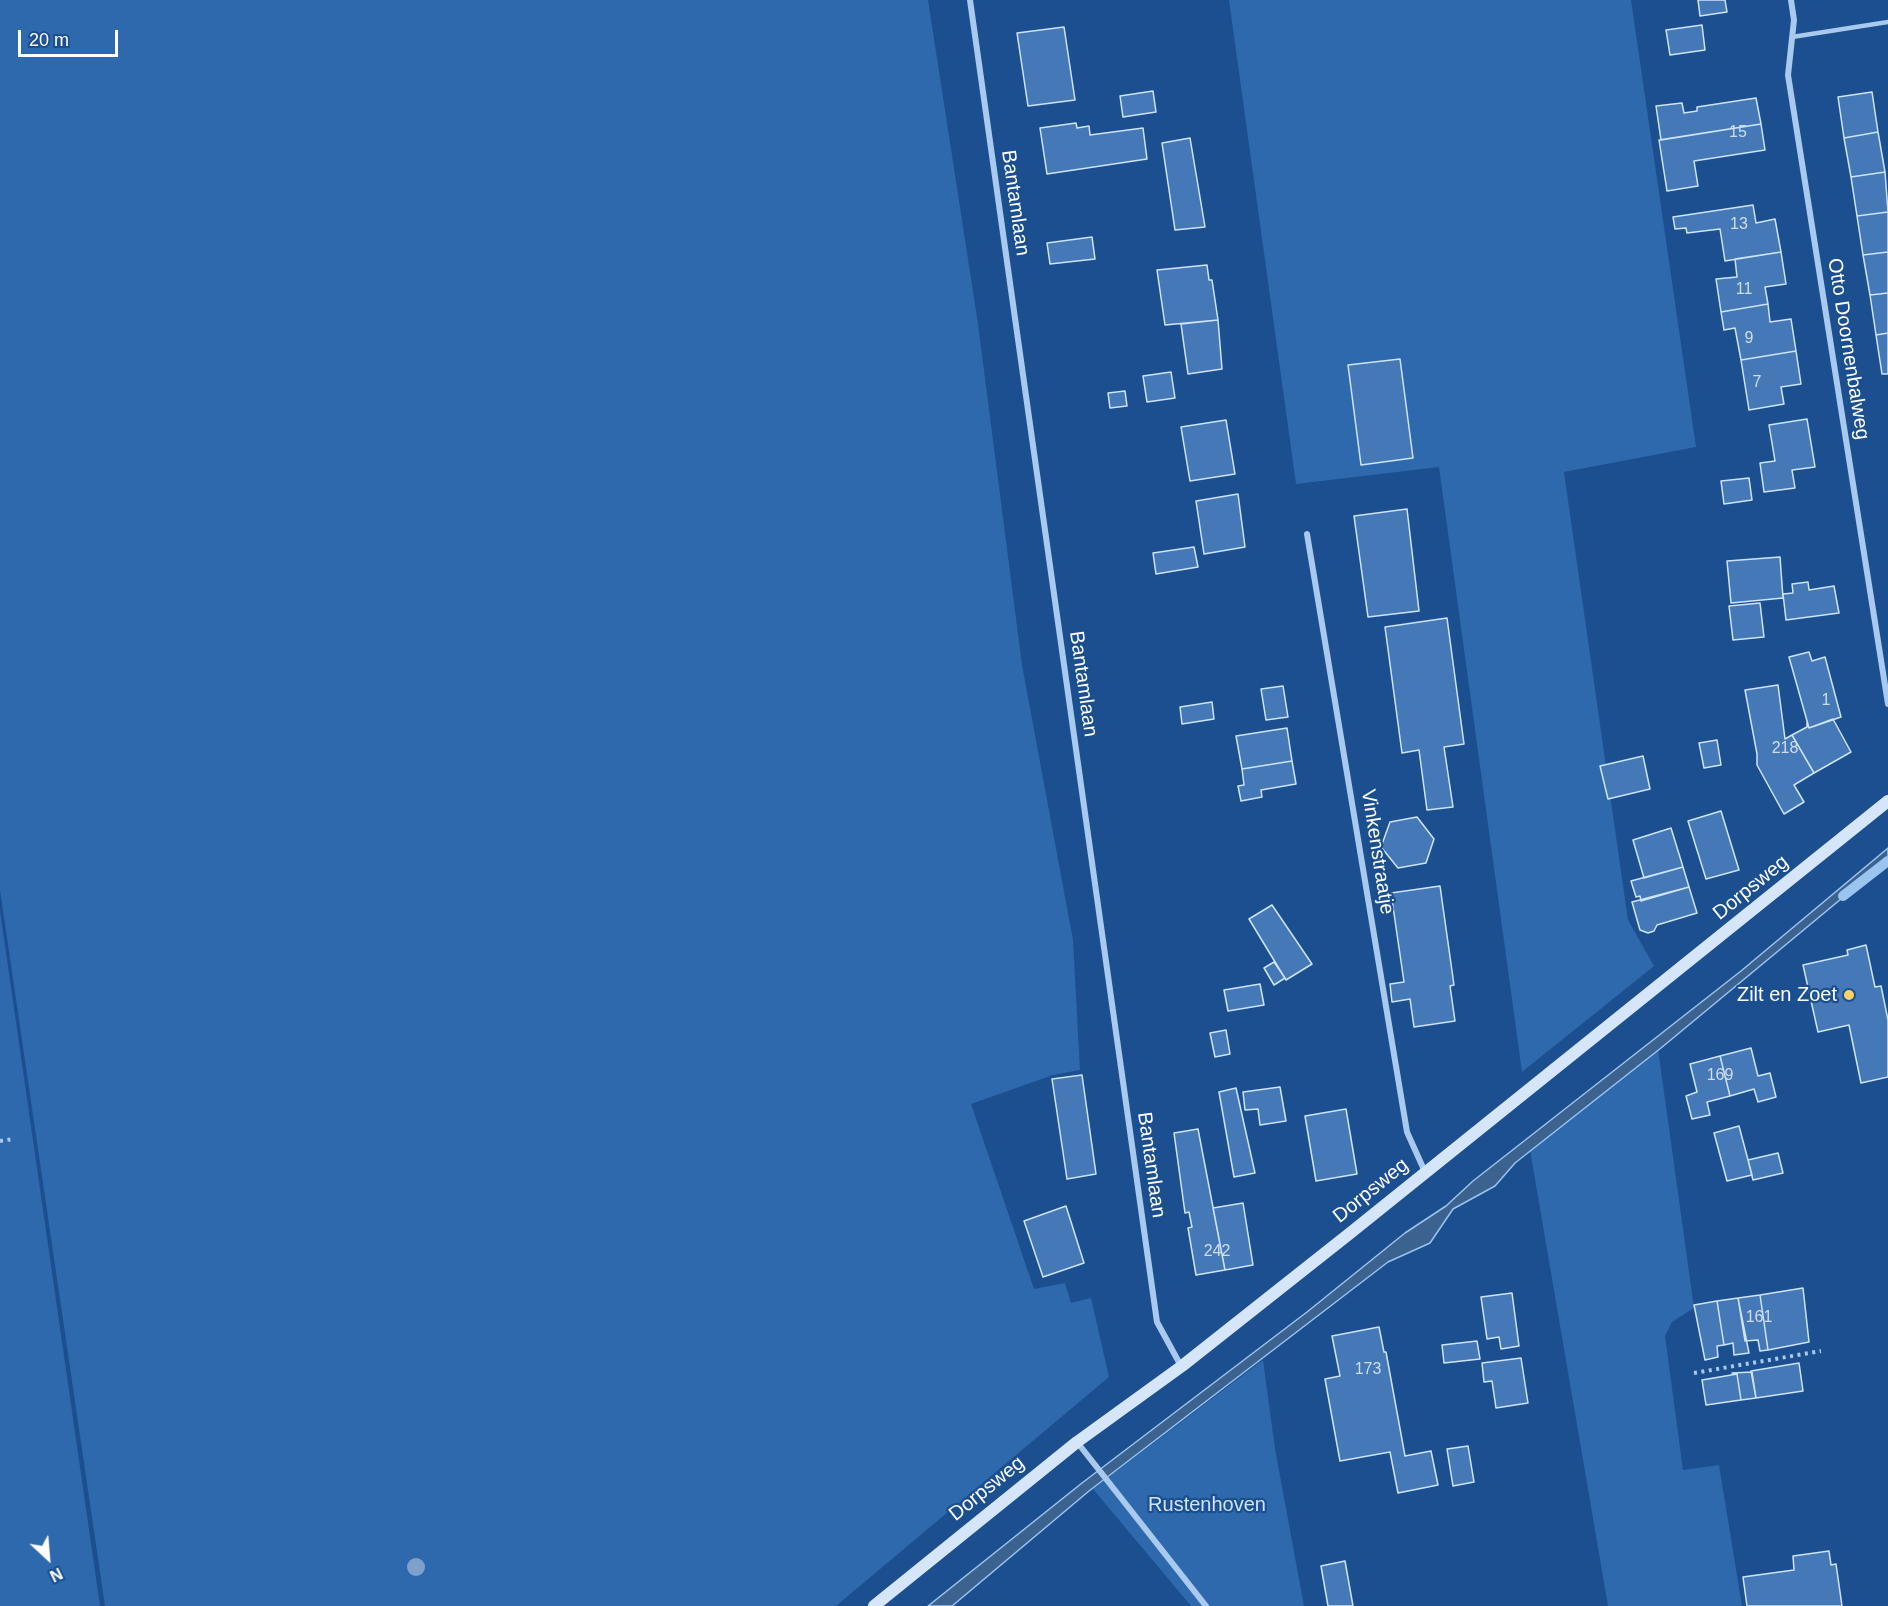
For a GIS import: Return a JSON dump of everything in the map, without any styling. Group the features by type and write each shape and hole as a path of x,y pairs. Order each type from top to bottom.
{"street":[{"name":"Bantamlaan","path":"970,0 1157,1322 1182,1366"},
{"name":"Otto Doornenbalweg","path":"1791,0 1794,20 1788,75 1888,704"},
{"name":"Vinkenstraatje","path":"1307,534 1407,1132 1425,1172"},
{"name":"Dorpsweg","path":"874,1606 1077,1442 1182,1366 1888,801"},
{"path":"1077,1442 1206,1606"}],"lane":[{"path":"1792,37 1888,22"}],"path":[{"path":"0,1141 13,1139"},
{"path":"1694,1373 1821,1351"}],"green space":[{"path":"0,0 928,0 978,324 1022,665 1073,940 1080,1070 1053,1075 971,1104 1034,1289 1065,1283 1071,1303 1091,1298 1109,1377 836,1606 105,1606 0,890"},
{"path":"1229,0 1631,0 1696,447 1564,472 1628,920 1654,966 1522,1072 1439,467 1296,484"},
{"path":"0,911 100,1606 0,1606"},
{"path":"1658,1049 1694,1308 1672,1322 1665,1336 1683,1470 1719,1465 1742,1606 1608,1606 1530,1150"},
{"name":"Rustenhoven","path":"1263,1360 1275,1449 1304,1606 1191,1606 1093,1489"}],"shaded area":[{"path":"1888,848 1888,860 1661,1048 1515,1163 1495,1186 1453,1209 1430,1243 1388,1262 1089,1491 952,1606 928,1606 1082,1483 1307,1312 1405,1233 1446,1206 1473,1181 1741,971"}],"building":[{"path":"1698,0 1725,0 1727,12 1700,16"},
{"path":"1702,25 1705,50 1670,55 1666,30"},
{"path":"1064,27 1075,100 1028,106 1017,33"},
{"path":"1153,91 1156,112 1123,117 1120,96"},
{"path":"1872,92 1878,132 1844,138 1838,97"},
{"path":"1756,98 1761,124 1661,140 1656,106 1682,103 1684,113 1697,111 1697,107"},
{"path":"1076,123 1077,128 1089,126 1090,135 1143,128 1147,159 1047,174 1040,128"},
{"path":"1761,124 1765,150 1694,161 1698,186 1667,191 1659,140"},
{"path":"1878,132 1885,172 1851,177 1844,138"},
{"path":"1190,138 1205,227 1175,230 1162,143"},
{"path":"1885,172 1888,212 1857,216 1851,177"},
{"path":"1753,205 1756,223 1775,219 1781,252 1725,261 1720,229 1687,233 1686,228 1675,229 1673,217"},
{"path":"1888,212 1888,252 1863,255 1857,216"},
{"path":"1092,237 1095,259 1050,264 1047,243"},
{"path":"1781,252 1786,284 1765,287 1768,304 1721,312 1716,279 1737,277 1735,259"},
{"path":"1888,252 1888,293 1870,295 1863,255"},
{"path":"1207,265 1209,280 1212,280 1218,320 1165,325 1157,270"},
{"path":"1888,293 1888,333 1876,335 1870,295"},
{"path":"1768,304 1770,322 1791,319 1796,351 1741,360 1735,328 1724,330 1721,312"},
{"path":"1218,320 1222,369 1188,374 1181,324"},
{"path":"1888,333 1888,374 1882,374 1876,335"},
{"path":"1796,351 1801,384 1781,387 1784,404 1749,410 1741,360"},
{"path":"1400,359 1413,458 1361,465 1348,365"},
{"path":"1171,372 1175,398 1147,402 1143,376"},
{"path":"1125,391 1127,406 1110,408 1108,393"},
{"path":"1807,419 1815,467 1792,470 1795,488 1764,492 1760,463 1775,461 1769,425"},
{"path":"1226,420 1235,474 1190,481 1181,427"},
{"path":"1749,478 1752,500 1724,504 1721,481"},
{"path":"1238,494 1245,547 1204,554 1196,501"},
{"path":"1407,509 1419,611 1368,617 1354,516"},
{"path":"1194,547 1198,567 1156,574 1153,553"},
{"path":"1780,557 1783,598 1731,603 1727,561"},
{"path":"1808,582 1809,590 1834,586 1839,613 1786,620 1783,594 1793,593 1792,584"},
{"path":"1760,603 1764,637 1733,640 1729,606"},
{"path":"1447,618 1464,744 1444,747 1453,807 1427,810 1419,750 1402,753 1385,627"},
{"path":"1809,652 1812,661 1825,657 1841,717 1809,728 1789,657"},
{"path":"1778,685 1785,739 1792,735 1814,773 1794,785 1804,802 1784,814 1757,765 1745,690"},
{"path":"1283,686 1288,717 1266,720 1261,689"},
{"path":"1212,702 1214,719 1182,724 1180,707"},
{"path":"1833,719 1851,752 1814,773 1792,735 1807,727 1807,721 1809,728"},
{"path":"1287,728 1292,761 1242,769 1236,736"},
{"path":"1717,740 1721,765 1704,768 1699,743"},
{"path":"1643,756 1650,789 1608,799 1600,766"},
{"path":"1292,761 1296,784 1261,790 1262,797 1241,801 1238,786 1244,785 1242,769"},
{"path":"1721,811 1739,870 1706,879 1688,821"},
{"path":"1417,817 1434,839 1426,863 1398,868 1381,847 1390,822"},
{"path":"1671,828 1683,867 1644,878 1633,840"},
{"path":"1683,867 1689,887 1641,901 1640,896 1636,897 1631,881"},
{"path":"1440,886 1454,985 1450,986 1455,1021 1414,1027 1410,999 1392,1002 1390,984 1404,982 1391,893"},
{"path":"1689,887 1697,913 1657,925 1654,931 1648,933 1640,930 1632,902"},
{"path":"1272,905 1312,964 1286,980 1249,919"},
{"path":"1866,945 1875,987 1881,986 1888,1020 1888,1077 1861,1083 1849,1025 1818,1032 1803,965 1848,955 1847,950"},
{"path":"1274,962 1285,978 1274,985 1264,968"},
{"path":"1260,984 1264,1005 1228,1011 1224,990"},
{"path":"1226,1030 1230,1054 1215,1057 1210,1033"},
{"path":"1751,1048 1758,1076 1770,1073 1776,1097 1758,1102 1754,1089 1730,1096 1720,1056"},
{"path":"1720,1056 1730,1096 1707,1102 1710,1115 1692,1119 1686,1096 1697,1092 1690,1064"},
{"path":"1082,1075 1096,1174 1067,1179 1052,1079"},
{"path":"1280,1087 1286,1121 1260,1125 1258,1109 1245,1110 1243,1092"},
{"path":"1236,1088 1255,1173 1234,1177 1219,1092"},
{"path":"1346,1109 1357,1174 1316,1181 1305,1116"},
{"path":"1739,1126 1752,1175 1727,1181 1714,1133"},
{"path":"1198,1129 1225,1270 1196,1275 1188,1228 1192,1227 1189,1212 1185,1213 1174,1133"},
{"path":"1778,1153 1783,1173 1753,1180 1748,1160"},
{"path":"1243,1203 1253,1265 1225,1270 1213,1208"},
{"path":"1066,1206 1084,1263 1043,1277 1024,1221"},
{"path":"1803,1288 1809,1342 1768,1350 1760,1295"},
{"path":"1512,1293 1519,1346 1501,1349 1499,1337 1487,1339 1481,1297"},
{"path":"1760,1295 1768,1350 1760,1351 1758,1340 1745,1341 1738,1298"},
{"path":"1738,1298 1749,1353 1734,1355 1733,1343 1724,1345 1717,1301"},
{"path":"1717,1301 1724,1345 1717,1346 1718,1357 1705,1360 1694,1305"},
{"path":"1379,1327 1384,1352 1386,1352 1405,1456 1431,1451 1438,1485 1398,1493 1390,1452 1340,1461 1325,1379 1340,1376 1332,1336"},
{"path":"1477,1341 1480,1359 1444,1363 1442,1345"},
{"path":"1521,1358 1528,1403 1496,1408 1492,1381 1484,1382 1482,1363"},
{"path":"1799,1363 1803,1391 1756,1398 1751,1371"},
{"path":"1752,1372 1756,1398 1741,1400 1737,1374 1732,1373"},
{"path":"1737,1374 1741,1400 1706,1405 1702,1380"},
{"path":"1468,1446 1474,1482 1453,1486 1447,1449"},
{"path":"1829,1551 1831,1565 1836,1564 1842,1606 1747,1606 1743,1577 1794,1570 1793,1556"},
{"path":"1345,1561 1353,1606 1328,1606 1321,1566"}],"waterway":[{"path":"1843,896 1888,861"}],"place":[{"name":"Zilt en Zoet","path":"1849,995"}]}
